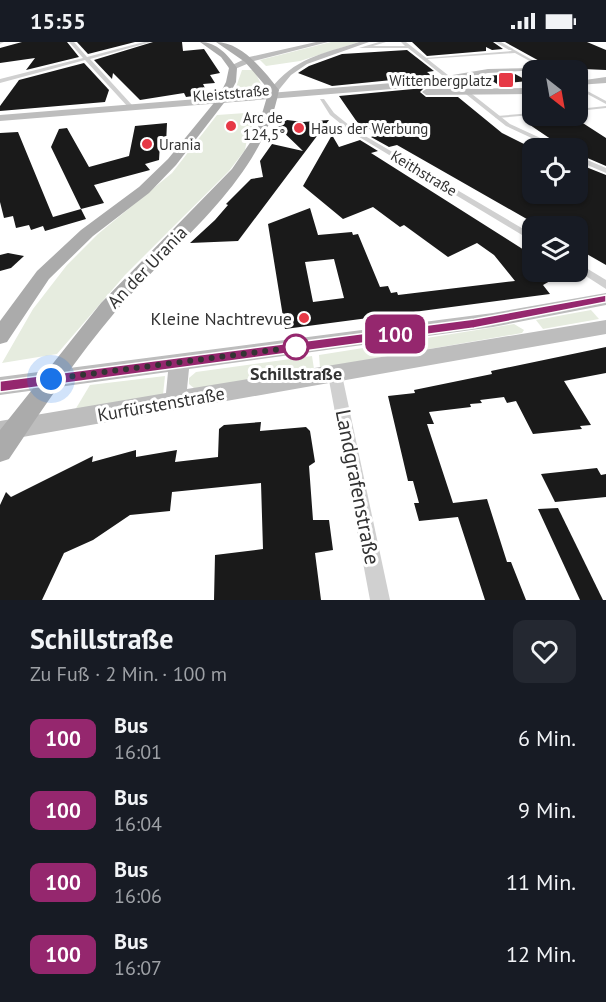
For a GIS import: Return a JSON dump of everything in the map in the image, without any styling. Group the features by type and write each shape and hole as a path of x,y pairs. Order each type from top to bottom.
{"main road":[{"path":"0,336 43,275 87,233 159,176 222,99 231,82 233,68 221,53 204,42"},
{"path":"220,42 248,60 256,68 273,96 288,73 304,62"},
{"path":"233,68 248,60 325,42"},
{"path":"284,65 304,62 366,42"},
{"path":"233,68 267,67"},
{"path":"448,78 488,71 522,70"},
{"path":"588,73 606,73"},
{"name":"Kleiststraße","path":"0,118 273,96 448,78"},
{"path":"588,83 606,80"},
{"path":"322,100 318,94 327,90"},
{"path":"464,91 522,91"},
{"name":"Kleiststraße","path":"0,126 214,109 273,96 322,100 464,91"},
{"name":"An der Urania","path":"8,429 108,308 242,167 254,149 273,96"},
{"name":"Kurfürstenstraße","path":"0,386 179,364 493,320 606,299"},
{"name":"Kurfürstenstraße","path":"8,429 606,327"},
{"path":"176,401 179,364"},
{"path":"0,450 8,429"}],"street":[{"path":"71,42 130,106"},
{"path":"0,88 0,81 149,42"},
{"path":"384,42 361,48 409,47"},
{"path":"403,42 508,125 536,138"},
{"path":"497,42 529,60"},
{"path":"427,58 512,51"},
{"path":"588,91 606,103"},
{"name":"Keithstraße","path":"322,100 332,114 353,131 522,232"},
{"path":"588,109 606,107"},
{"path":"497,117 522,115"},
{"path":"588,163 606,171"},
{"path":"588,273 606,285"},
{"name":"Landgrafenstraße","path":"335,375 380,600"}],"shaded area":[{"path":"331,42 359,42 300,61 266,66 260,60"},
{"path":"242,70 254,70 264,90 234,93"},
{"path":"259,112 248,134 245,150 229,171 125,275 57,354 2,363 33,309 67,265 98,234 172,173 217,115"},
{"path":"591,310 599,319 543,329 536,320"},
{"path":"514,324 524,330 522,333 320,368 319,355"},
{"path":"312,356 314,369 195,389 189,384 189,378 196,372"},
{"path":"165,376 163,395 75,410 90,385"}],"building":[{"path":"22,42 67,42 79,57 26,70 35,58 0,63 0,48"},
{"path":"77,42 135,42 88,54"},
{"path":"153,42 182,42 183,51 204,49 220,73 210,75 215,83 203,84 208,94 186,97 184,93 140,100 113,73 112,79 94,60"},
{"path":"412,42 493,42 503,49 492,50 486,47 486,51 427,56"},
{"path":"505,42 587,42 606,50 606,70 588,69 588,60 538,60"},
{"path":"407,50 434,71 427,72 432,76 332,86 298,73 309,66 342,54"},
{"path":"84,63 109,90 105,102 0,111 0,106 19,80"},
{"path":"515,74 522,78 522,82 497,84 485,76"},
{"path":"424,88 420,92 426,97 458,97 502,133 522,143 522,204 588,204 588,168 606,175 606,265 588,255 588,216 522,216 397,145 389,147 371,137 379,134 357,122 339,96"},
{"path":"287,120 303,122 329,120 238,241 190,243 215,220 228,205 226,204 251,179 263,177 260,161 272,144 303,151 277,126"},
{"path":"167,123 166,144 160,144 159,160 145,164 150,170 94,185 104,203 81,209 51,147 59,129 67,128 89,167 129,156 135,126"},
{"path":"531,126 587,126 606,138 606,166 588,158 588,138 549,138"},
{"path":"18,132 53,217 81,209 86,219 45,231 43,226 31,230 29,225 16,228 13,216 4,218 0,202 0,133"},
{"path":"332,135 339,147 360,140 378,151 371,153 522,249 522,282 548,282 543,285 550,294 285,329 268,224 310,208 318,235 352,232 353,235 358,234 380,287 388,286 391,293 397,292 398,295 515,281 494,255 477,243 448,257 404,225 400,227 373,207 343,219 303,186","holes":["334,259 344,298 313,302 305,262"]},
{"path":"8,253 24,256 11,268 0,271 0,255"},
{"path":"606,347 606,373 564,381 591,425 580,426 582,429 533,434 516,401 507,403 504,397 480,400 482,403 470,404 471,407 429,412 434,424 427,424 453,503 487,499 507,562 511,562 526,600 485,600 458,517 419,521 414,503 419,503 413,481 408,481 388,396 415,393 414,390 492,374 491,371"},
{"path":"261,422 260,431 306,427 310,431 315,462 309,466 313,520 329,520 333,550 315,553 321,600 214,600 215,555 263,549 261,483 172,492 170,511 130,515 93,540 64,553 42,600 0,600 0,505 6,492 11,497 93,456 92,462 136,450 136,457 177,450 175,462 218,457 219,429 224,425"},
{"path":"597,468 601,475 606,474 606,497 555,502 541,474"},
{"path":"558,508 603,600 580,600 538,509"}],"bus line":[{"name":"100","path":"0,386 179,364 509,318 606,299"}],"place":[{"name":"Wittenbergplatz","path":"506,80"},
{"name":"Arc de 124,5°","path":"231,126"},
{"name":"Haus der Werbung","path":"299,128"},
{"name":"Urania","path":"147,144"},
{"name":"Kleine Nachtrevue","path":"304,318"},
{"name":"Schillstraße","path":"296,347"}],"route":[{"path":"51,379 296,347"}]}
